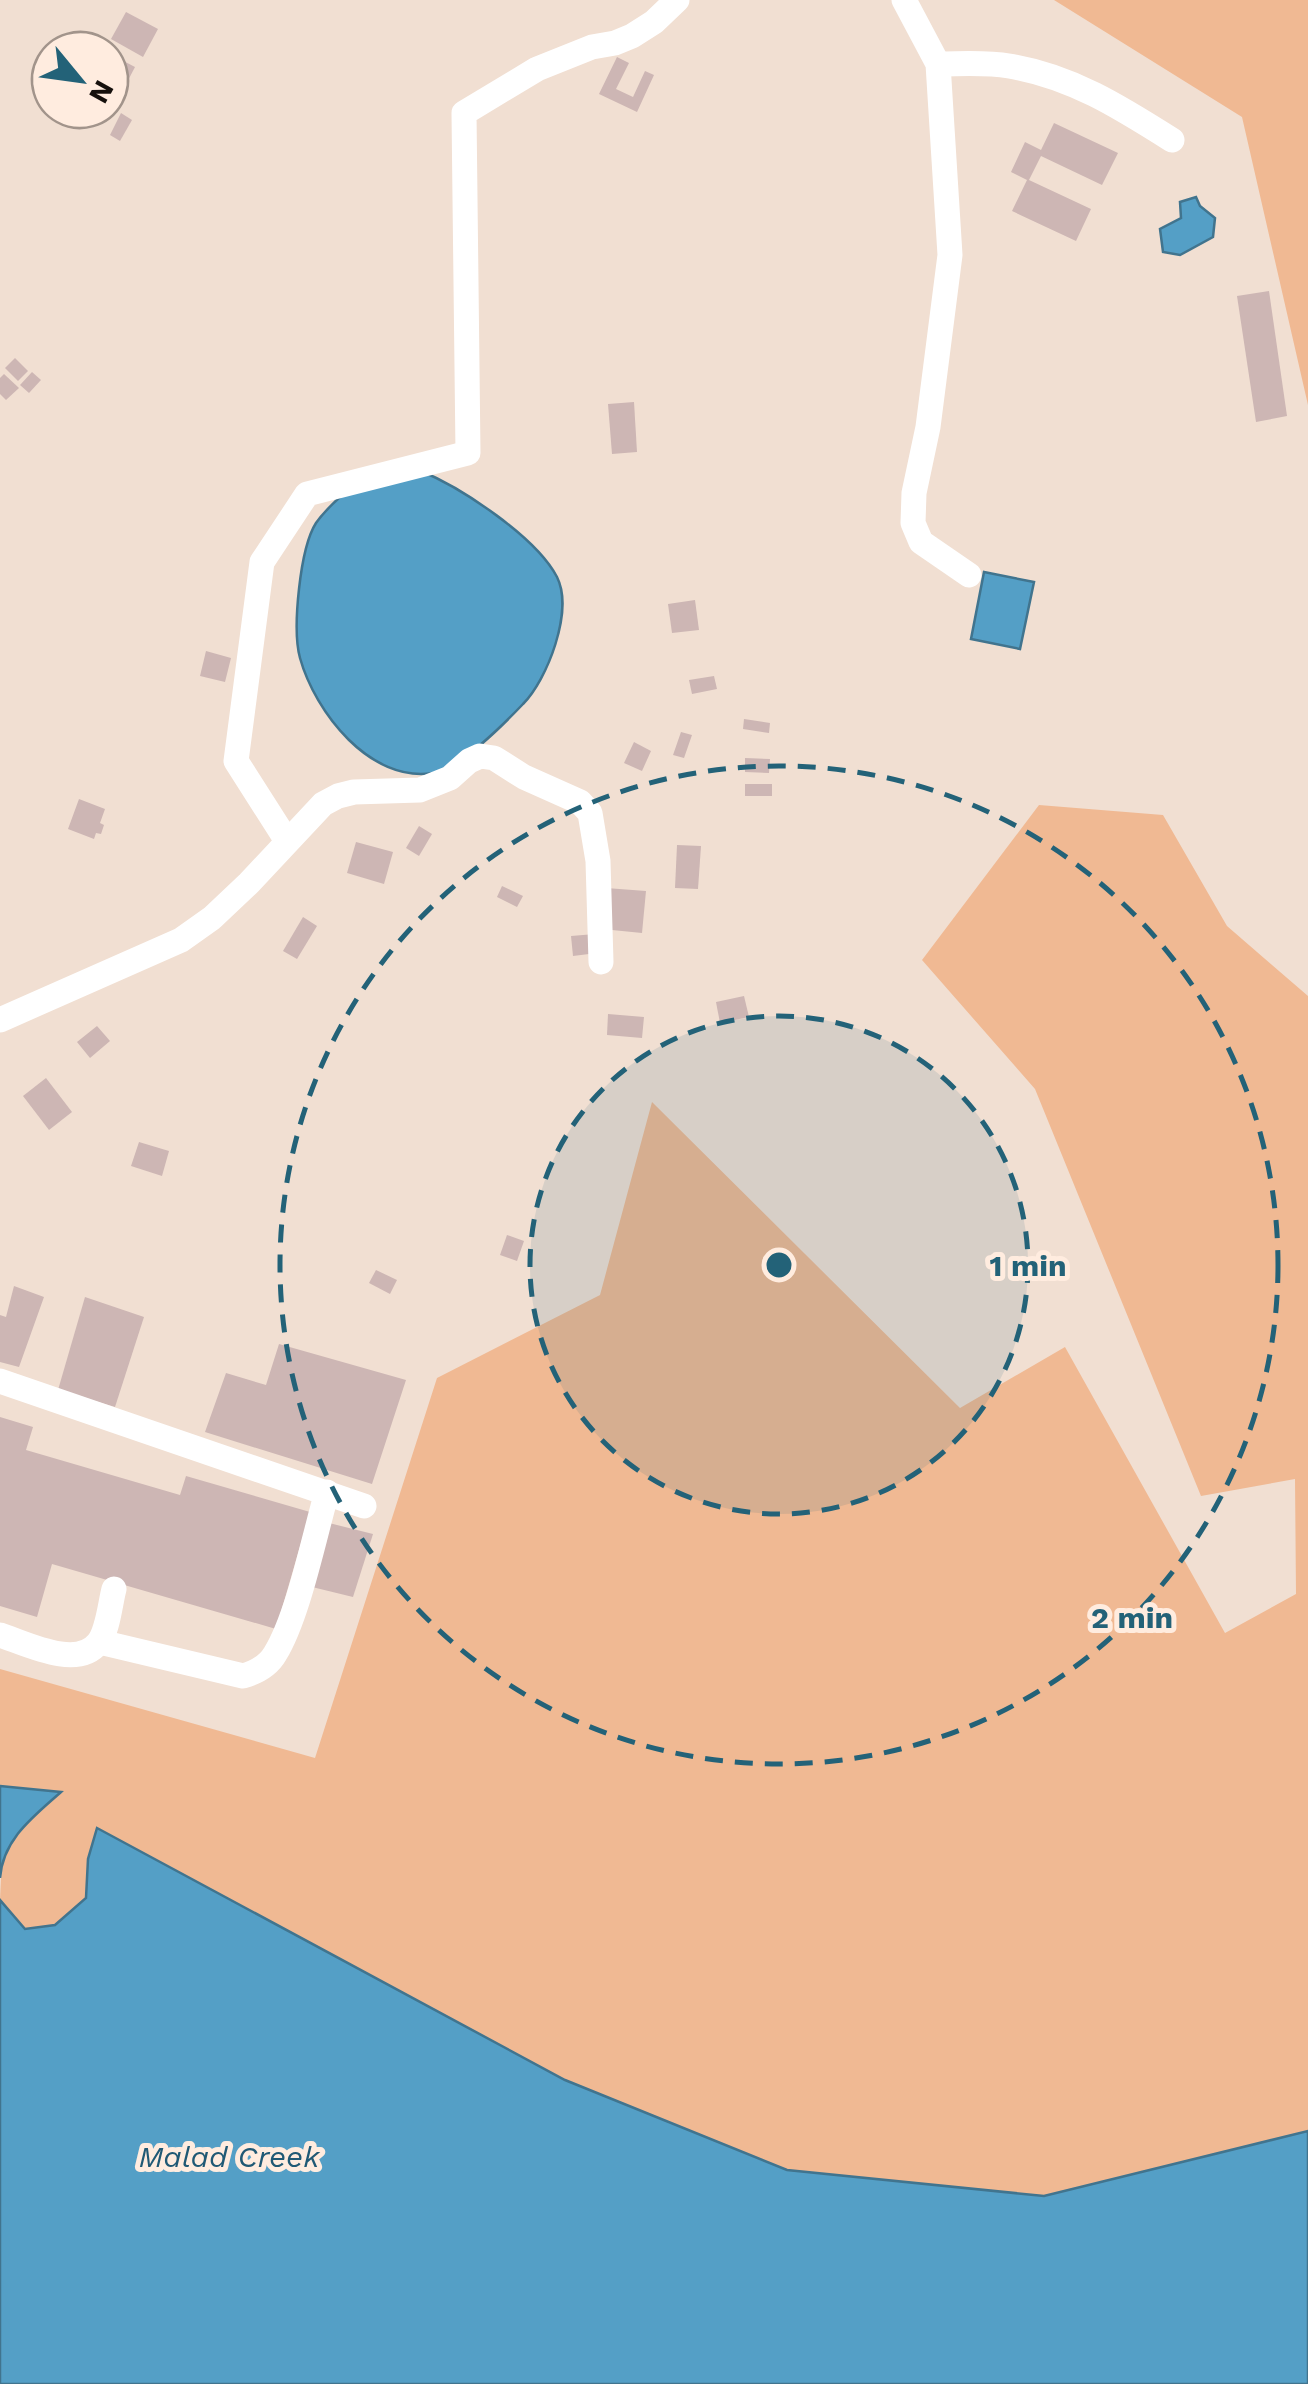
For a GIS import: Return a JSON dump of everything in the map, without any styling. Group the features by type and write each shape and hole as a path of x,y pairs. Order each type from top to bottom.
{"street":[{"path":"287,842 236,761 262,562 307,494 468,454 464,113 537,69 632,36 677,0"},
{"path":"904,0 938,64 950,254 913,523 921,542 969,575"},
{"path":"938,64 1006,65 1061,78 1105,98 1172,140"},
{"path":"0,1020 181,940 212,918 322,804 338,796 420,790 450,778 468,760 480,756 494,758 524,778 580,802 590,813 598,860 601,962"},
{"path":"0,1381 364,1506"},
{"path":"100,1642 243,1676 259,1671 275,1655 291,1616 326,1492"},
{"path":"0,1635 54,1652 87,1652 100,1642 114,1589"}],"shaded area":[{"path":"1054,0 1308,0 1308,405 1242,117"},
{"path":"1039,805 1163,815 1227,926 1308,996 1308,2131 1044,2196 787,2170 565,2080 98,1829 88,1859 86,1898 55,1925 25,1929 0,1900 2,1856 30,1819 60,1793 0,1786 0,1669 315,1758 437,1378 600,1295 652,1102 960,1408 1065,1347 1225,1633 1296,1594 1295,1479 1201,1496 1035,1089 922,960"}],"water":[{"path":"1196,197 1200,206 1215,218 1213,237 1180,255 1163,252 1160,229 1181,218 1180,202"},
{"path":"421,471 477,501 533,546 557,577 562,608 549,662 532,693 481,744 456,763 433,773 410,773 388,767 348,739 318,700 307,679 298,645 302,569 316,523 354,487"},
{"path":"984,572 1034,582 1020,649 971,639"},
{"path":"0,1786 61,1792 13,1840 0,1878"},
{"name":"Malad Creek","path":"97,1828 565,2080 787,2170 1044,2196 1308,2131 1308,2384 0,2384 0,1900 25,1929 55,1925 86,1898 88,1859"}],"building":[{"path":"126,12 158,29 143,57 130,50 130,30 116,30"},
{"path":"617,57 629,63 616,89 633,97 645,71 654,75 637,112 599,94"},
{"path":"1054,123 1118,153 1102,185 1041,156 1029,180 1091,209 1076,241 1012,211 1027,180 1011,172 1025,142 1041,150"},
{"path":"112,130 126,130 120,141 110,135"},
{"path":"1269,291 1287,416 1256,422 1237,296"},
{"path":"15,358 28,371 18,381 5,368"},
{"path":"32,372 41,380 29,393 20,385"},
{"path":"4,374 19,388 6,400 0,394 0,378"},
{"path":"634,402 637,452 612,454 608,404"},
{"path":"695,600 699,630 672,633 668,604"},
{"path":"206,651 231,658 225,682 200,676"},
{"path":"714,676 717,689 692,694 689,680"},
{"path":"744,719 770,723 769,733 743,729"},
{"path":"681,732 692,735 684,758 673,755"},
{"path":"634,742 651,751 642,771 624,763"},
{"path":"745,758 770,759 769,773 745,772"},
{"path":"745,784 772,784 772,796 745,796"},
{"path":"79,799 105,809 101,834 96,833 94,839 68,829"},
{"path":"419,826 432,834 419,856 406,848"},
{"path":"356,842 393,852 384,884 347,873"},
{"path":"677,845 701,846 698,889 675,888"},
{"path":"502,886 523,896 517,907 497,897"},
{"path":"606,888 646,891 642,933 602,929"},
{"path":"303,917 317,926 297,959 283,951"},
{"path":"595,934 597,953 573,956 571,936"},
{"path":"744,996 749,1017 720,1023 716,1002"},
{"path":"608,1014 644,1017 642,1038 607,1035"},
{"path":"97,1026 110,1041 90,1058 77,1042"},
{"path":"46,1078 72,1112 49,1130 23,1096"},
{"path":"139,1142 169,1151 162,1176 131,1166"},
{"path":"507,1235 524,1241 517,1261 500,1255"},
{"path":"376,1270 397,1280 390,1294 369,1283"},
{"path":"14,1286 44,1297 19,1367 0,1362 0,1315 6,1317"},
{"path":"85,1297 144,1317 115,1407 58,1390"},
{"path":"279,1344 406,1380 372,1484 205,1432 226,1373 266,1385"},
{"path":"0,1417 33,1427 26,1450 180,1495 186,1476 310,1512 276,1629 52,1564 37,1617 0,1606"},
{"path":"329,1523 373,1534 353,1597 308,1586"}]}
